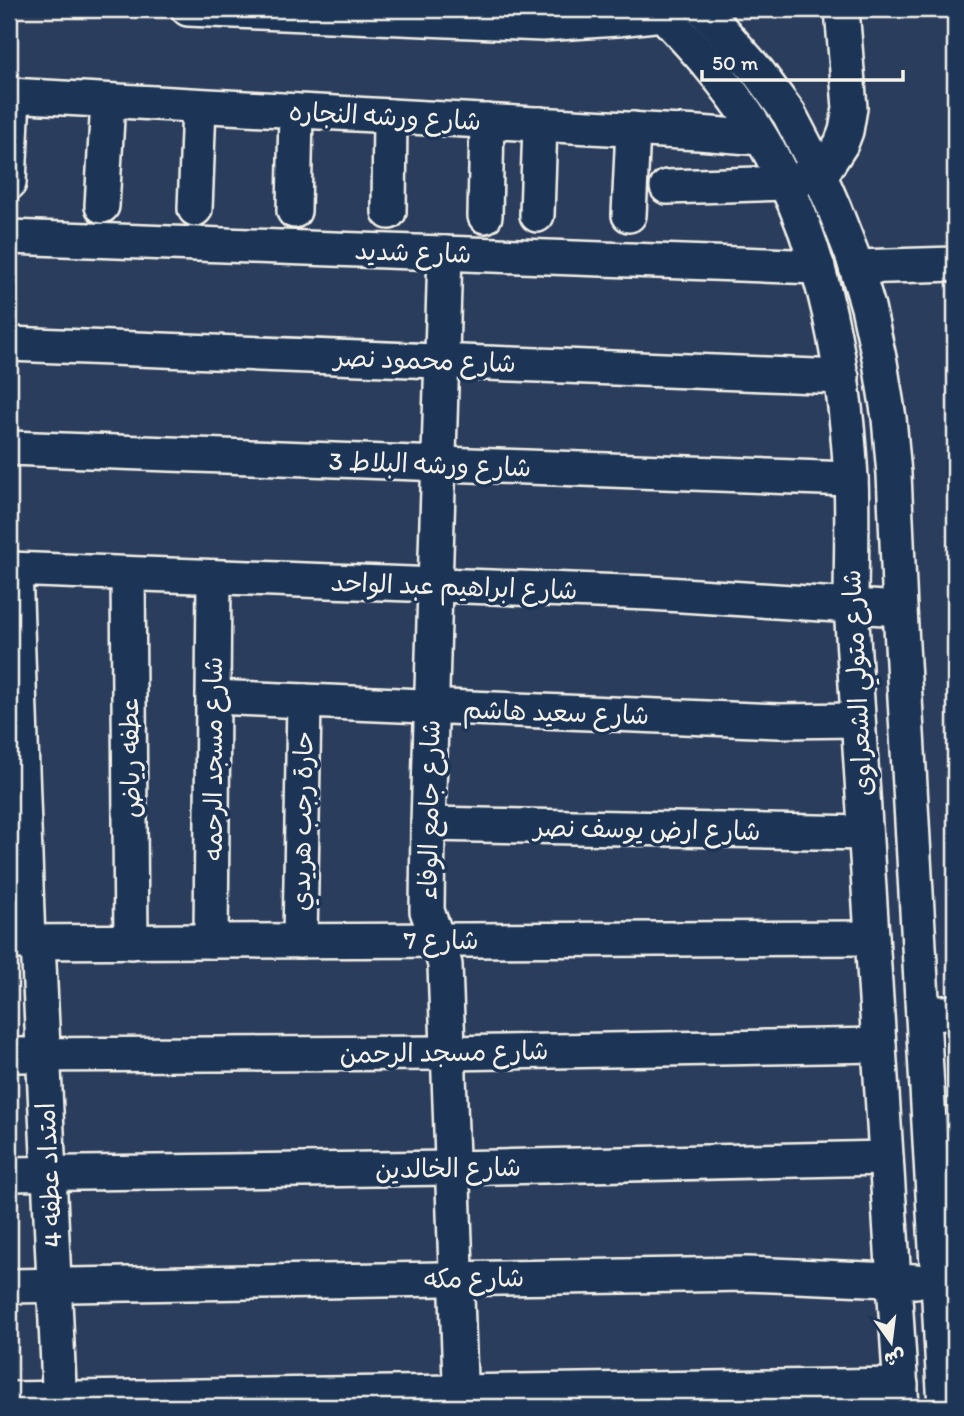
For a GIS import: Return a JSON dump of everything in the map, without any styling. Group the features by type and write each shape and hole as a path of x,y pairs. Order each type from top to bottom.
{"street":[{"path":"188,9 542,24 617,19 661,11"},
{"name":"شارع متولي الشعراوى","path":"703,9 758,72 789,114 820,173 856,267 880,362 889,418 900,609 939,1014 939,1282 945,1407"},
{"path":"667,187 785,183 820,173 835,156 841,144 850,108 842,9"},
{"name":"شارع متولي الشعراوى","path":"661,11 730,91 761,138 785,183 818,267 842,376 851,480 851,606 901,1396"},
{"path":"9,183 11,95"},
{"name":"شارع ورشه النجاره","path":"11,95 761,138"},
{"path":"102,206 108,101"},
{"path":"195,209 199,106"},
{"path":"294,211 296,111"},
{"path":"389,212 390,116"},
{"path":"485,216 486,121"},
{"path":"537,215 540,124"},
{"path":"629,215 633,129"},
{"name":"شارع شديد","path":"9,237 818,267"},
{"name":"شارع جامع الوفاء","path":"445,253 427,911 445,965 460,1400"},
{"path":"856,267 955,264"},
{"name":"شارع محمود نصر","path":"9,344 842,376"},
{"name":"شارع ورشه البلاط 3","path":"9,448 851,480"},
{"name":"شارع ابراهيم عبد الواحد","path":"12,569 650,593 900,609"},
{"name":"امتداد عطفه 4","path":"12,569 25,942 43,1055 60,1403"},
{"name":"عطفه رياض","path":"128,574 131,942"},
{"name":"شارع مسجد الرحمه","path":"211,941 214,577"},
{"name":"شارع سعيد هاشم","path":"213,697 779,721 858,720"},
{"name":"حارة رجب هريدي","path":"300,941 304,701"},
{"name":"شارع ارض يوسف نصر","path":"428,824 865,833"},
{"name":"شارع 7","path":"25,942 872,938"},
{"name":"شارع مسجد الرحمن","path":"9,1055 447,1053 879,1045"},
{"name":"شارع الخالدين","path":"9,1174 887,1158"},
{"name":"شارع مكه","path":"9,1286 746,1274 939,1282"},
{"path":"9,1399 60,1403 901,1396"}]}
